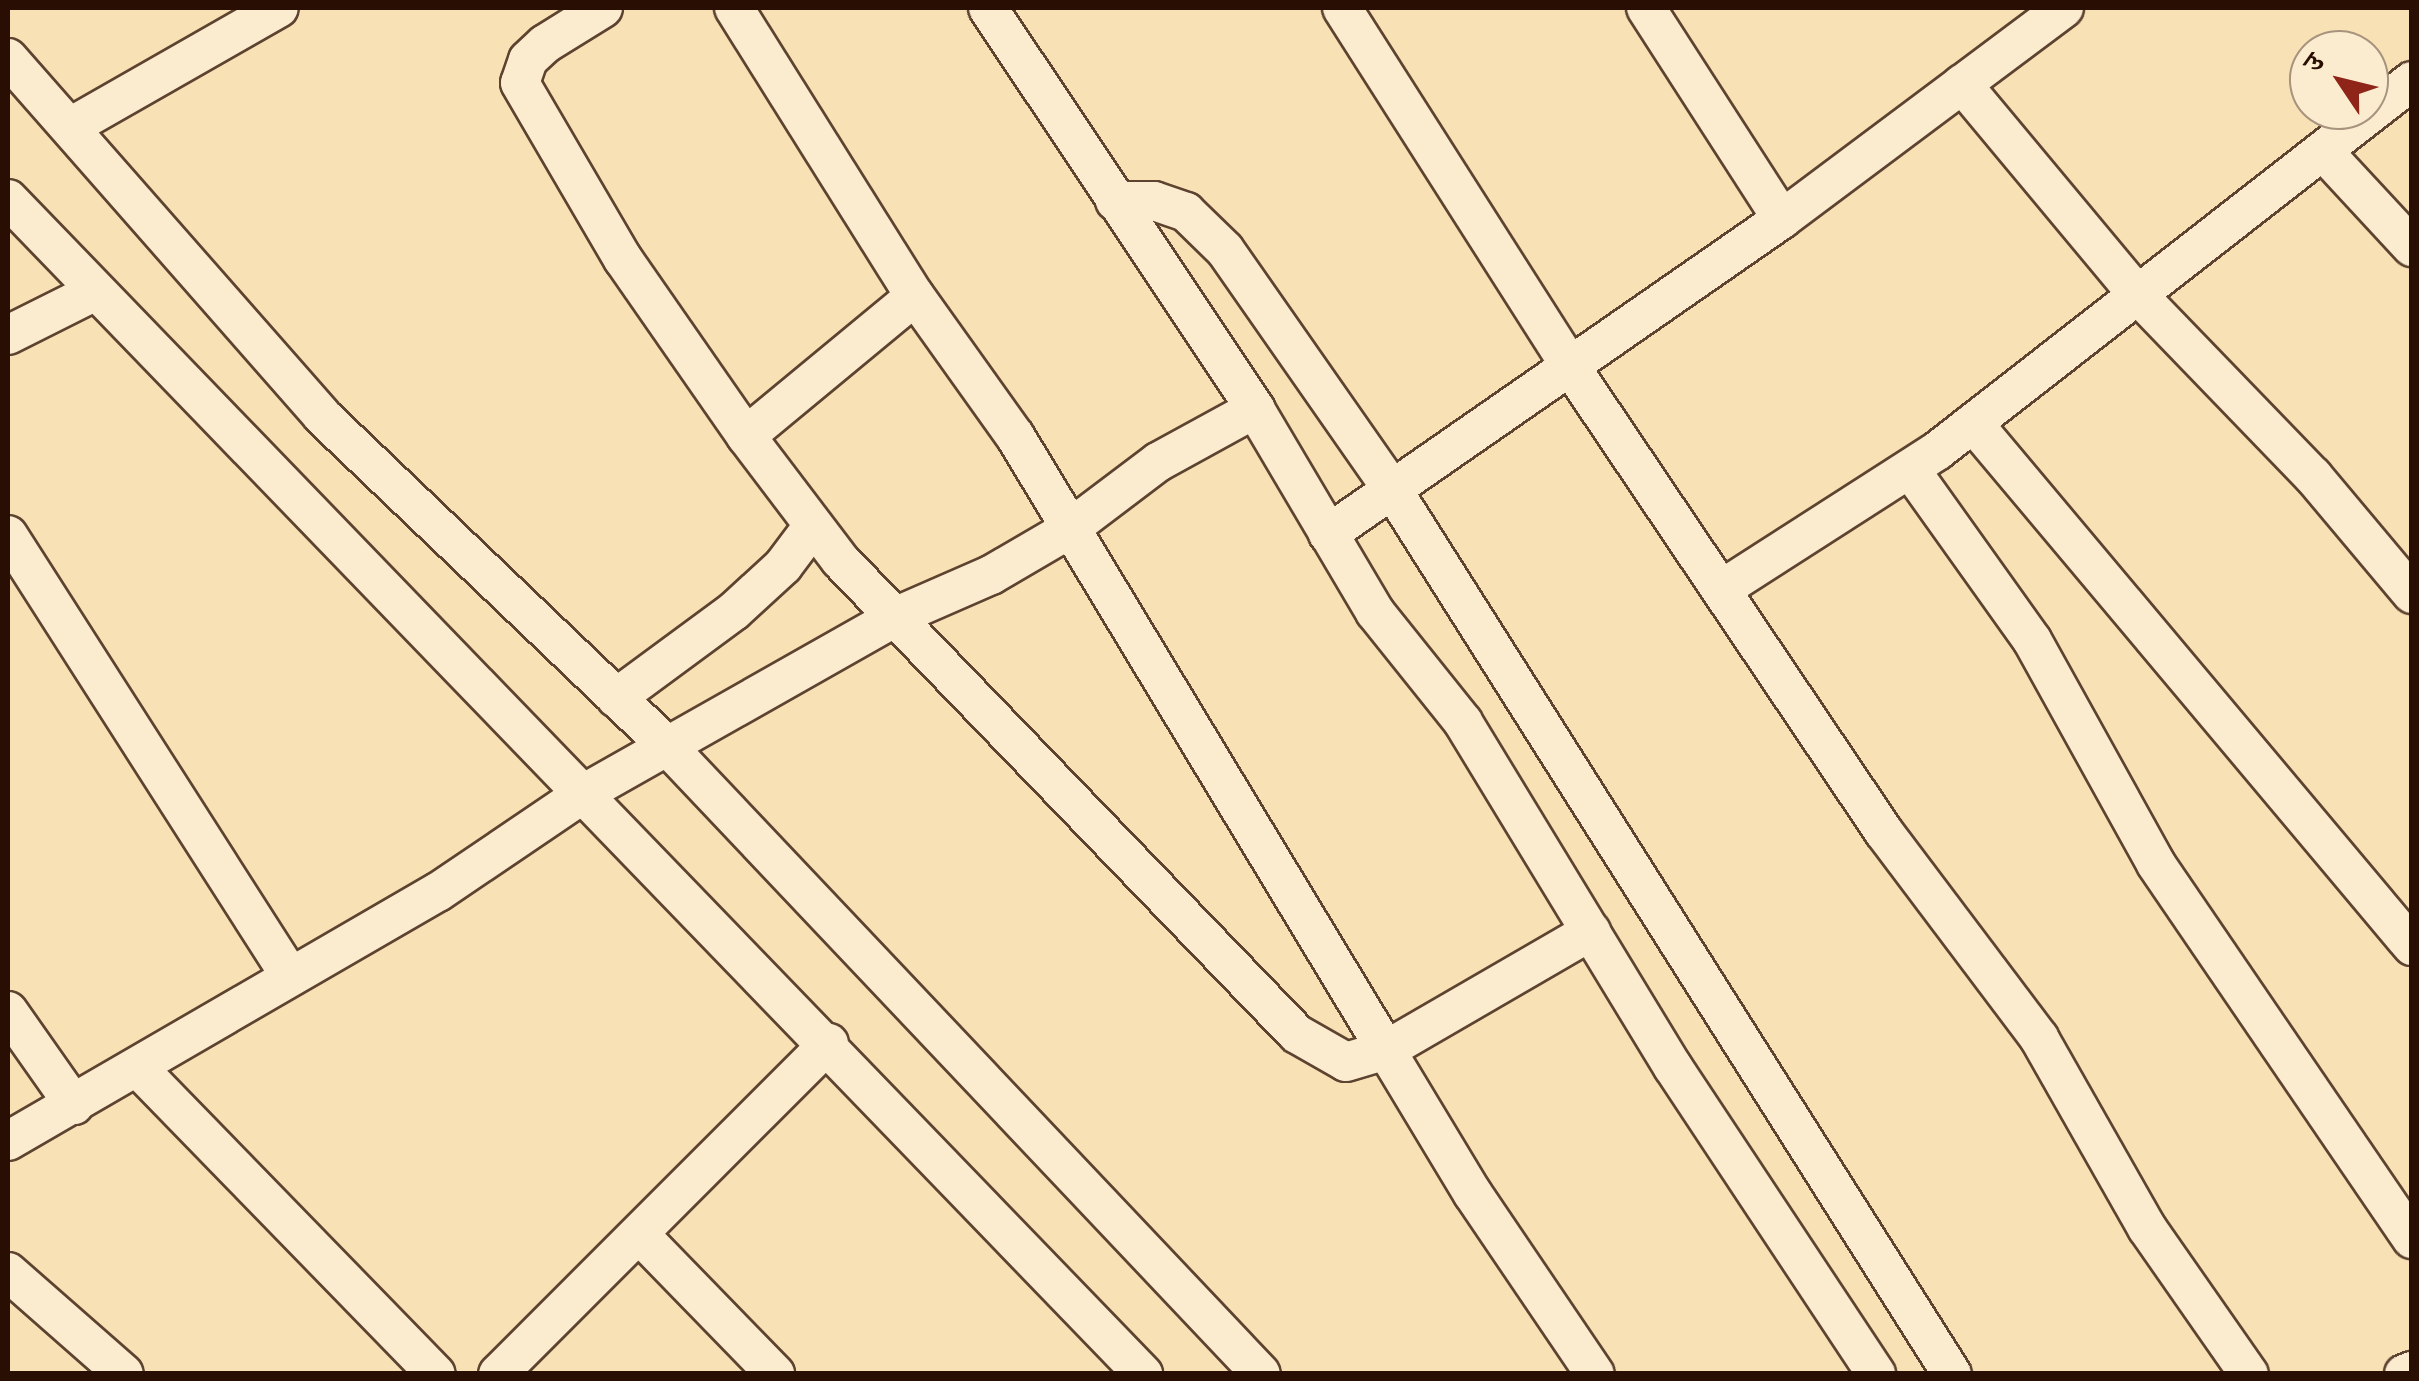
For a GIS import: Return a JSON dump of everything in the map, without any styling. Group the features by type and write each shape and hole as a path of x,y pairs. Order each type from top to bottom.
{"street":[{"path":"72,126 279,8"},
{"path":"602,8 545,44 528,60 520,84 622,259 813,526 1296,1034 1346,1062 1386,1050 1591,931"},
{"path":"734,8 915,296 1015,436 1068,530 1472,1194 1595,1374"},
{"path":"988,8 1256,408 1375,612 1463,722 1591,931 1876,1374"},
{"path":"1342,8 1570,366 1884,832 2039,1038 2146,1228 2250,1374"},
{"path":"1646,8 1782,219"},
{"path":"1328,534 1782,219 2064,8"},
{"path":"8,58 72,126 322,416 668,746 1261,1374"},
{"path":"1722,589 1910,469 2412,82"},
{"path":"1962,84 2138,295 2312,476 2412,594"},
{"path":"2323,151 2412,247"},
{"path":"8,199 580,794 830,1043 1143,1374"},
{"path":"1116,201 1154,202 1186,212 1205,226 1392,490 1952,1374"},
{"path":"8,334 96,290"},
{"path":"746,436 915,296"},
{"path":"8,1141 438,892 580,794 897,616 992,575 1068,530 1158,462 1256,408"},
{"path":"1972,423 2412,946"},
{"path":"1910,469 2032,640 2156,864 2412,1240"},
{"path":"616,698 734,611 783,566 813,526"},
{"path":"8,535 290,976"},
{"path":"8,1011 74,1105"},
{"path":"498,1374 830,1043"},
{"path":"138,1068 436,1374"},
{"path":"640,1235 775,1374"},
{"path":"8,1272 124,1374"},
{"path":"2404,1374 2412,1371"}]}
